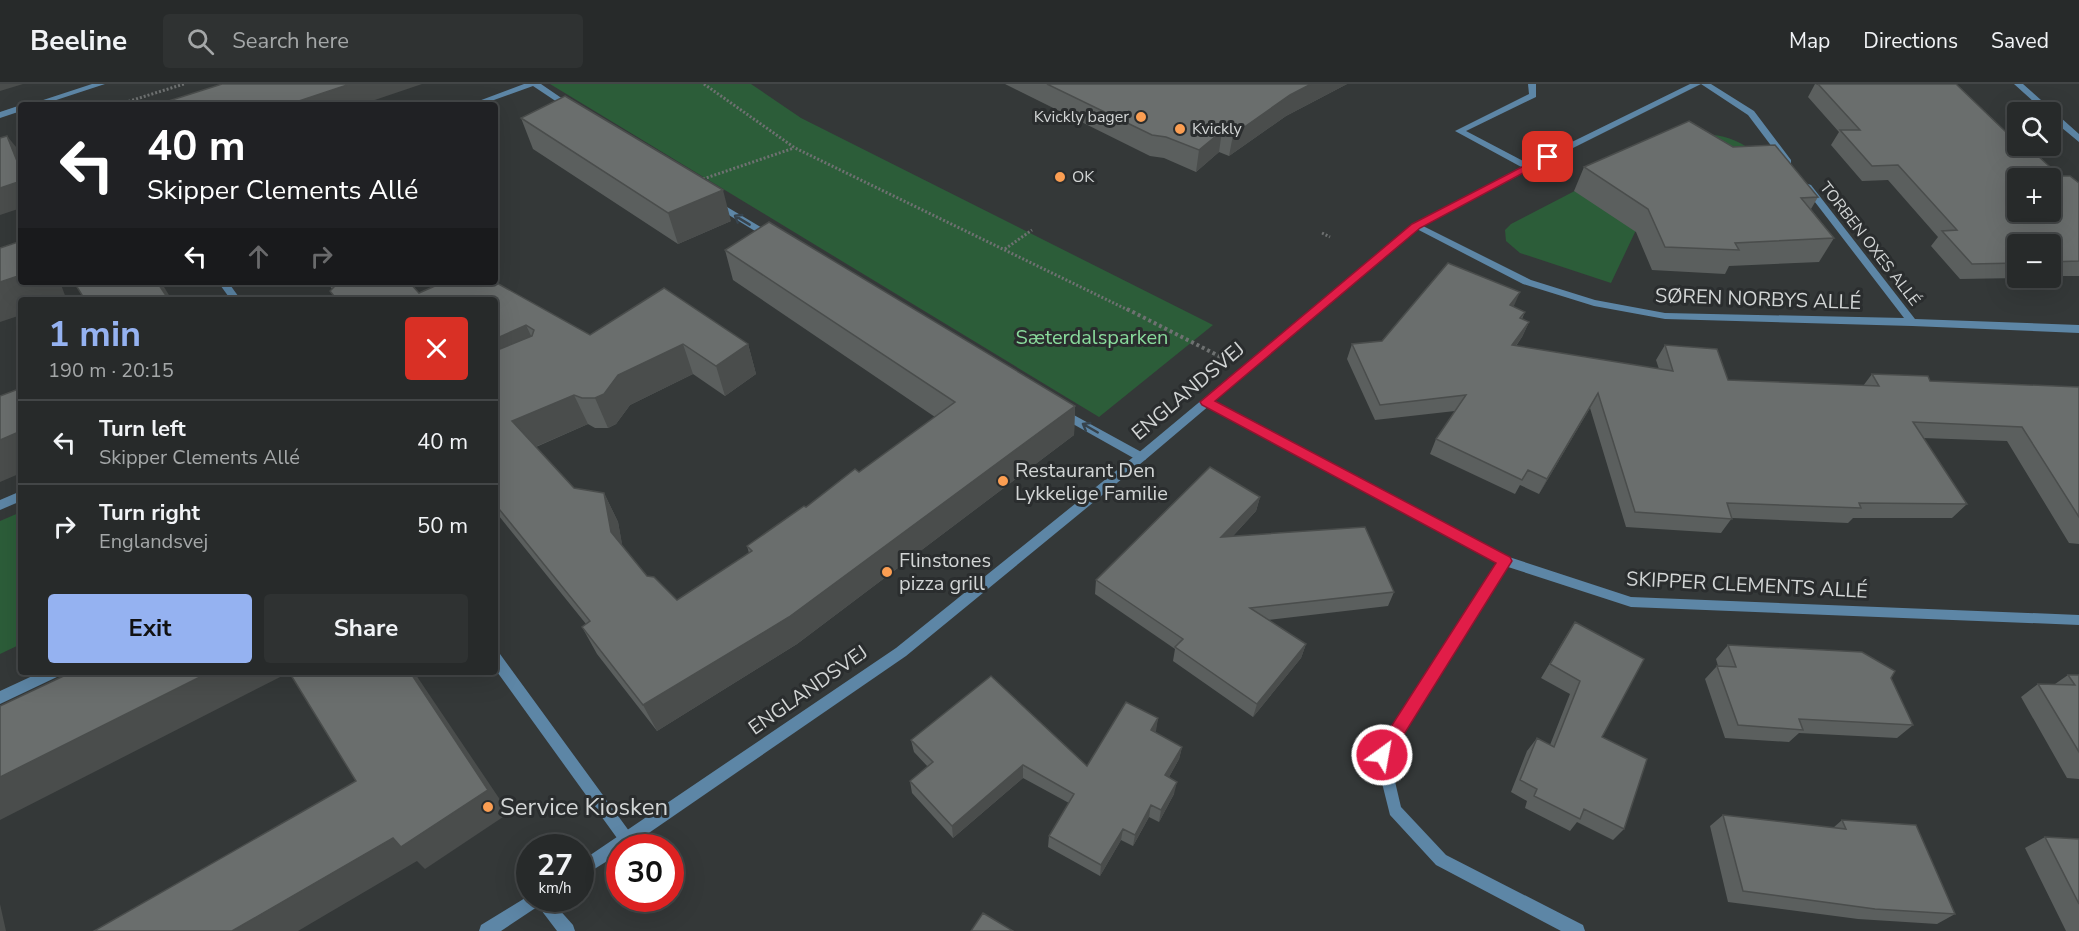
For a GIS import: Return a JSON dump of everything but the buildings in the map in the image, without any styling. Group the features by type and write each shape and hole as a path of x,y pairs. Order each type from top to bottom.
{"street":[{"path":"42,102 101,84"},
{"path":"481,102 534,84 584,117"},
{"path":"1528,167 1459,131 1533,95 1532,84"},
{"name":"ENGLANDSVEJ","path":"636,834 900,652 1141,457 1416,226 1528,167 1697,84"},
{"name":"TORBEN OXES ALLÉ","path":"1705,84 1751,113 1795,170"},
{"path":"2018,84 2038,102"},
{"path":"0,115 18,109"},
{"path":"2061,122 2079,138"},
{"name":"TORBEN OXES ALLÉ","path":"1802,180 1912,322"},
{"path":"705,196 781,243"},
{"name":"SØREN NORBYS ALLÉ","path":"1416,226 1527,282 1594,303 1665,316 2079,329"},
{"name":"SKIPPER CLEMENTS ALLÉ","path":"1206,402 1504,561 1631,602 2079,620"},
{"path":"1056,408 1141,457"},
{"path":"0,505 18,497"},
{"path":"1504,561 1382,755 1395,810 1440,860 1577,931"},
{"path":"498,662 623,834"},
{"path":"0,698 48,675"},
{"path":"488,931 517,912"},
{"path":"550,912 567,931"}],"path":[{"path":"126,102 184,84"},
{"path":"704,84 795,148 1199,344 1244,371"},
{"path":"703,178 795,148"},
{"path":"1005,249 1032,230"},
{"path":"1322,233 1330,237"}],"green space":[{"name":"Sæterdalsparken","path":"550,84 751,84 801,118 1213,325 1099,417"},
{"path":"1698,134 1724,137 1747,147 1636,230 1611,283 1520,253 1506,241 1505,230 1511,224 1679,137"},
{"path":"18,513 18,645 0,654 0,521"}],"place":[{"name":"Kvickly bager","path":"1141,117"},
{"name":"Kvickly","path":"1180,129"},
{"name":"OK","path":"1060,177"},
{"name":"Restaurant Den Lykkelige Familie","path":"1003,481"},
{"name":"Flinstones pizza grill","path":"887,572"},
{"name":"Service Kiosken","path":"488,807"}],"route":[{"path":"1382,755 1504,561 1206,402 1416,226 1548,157"}]}
